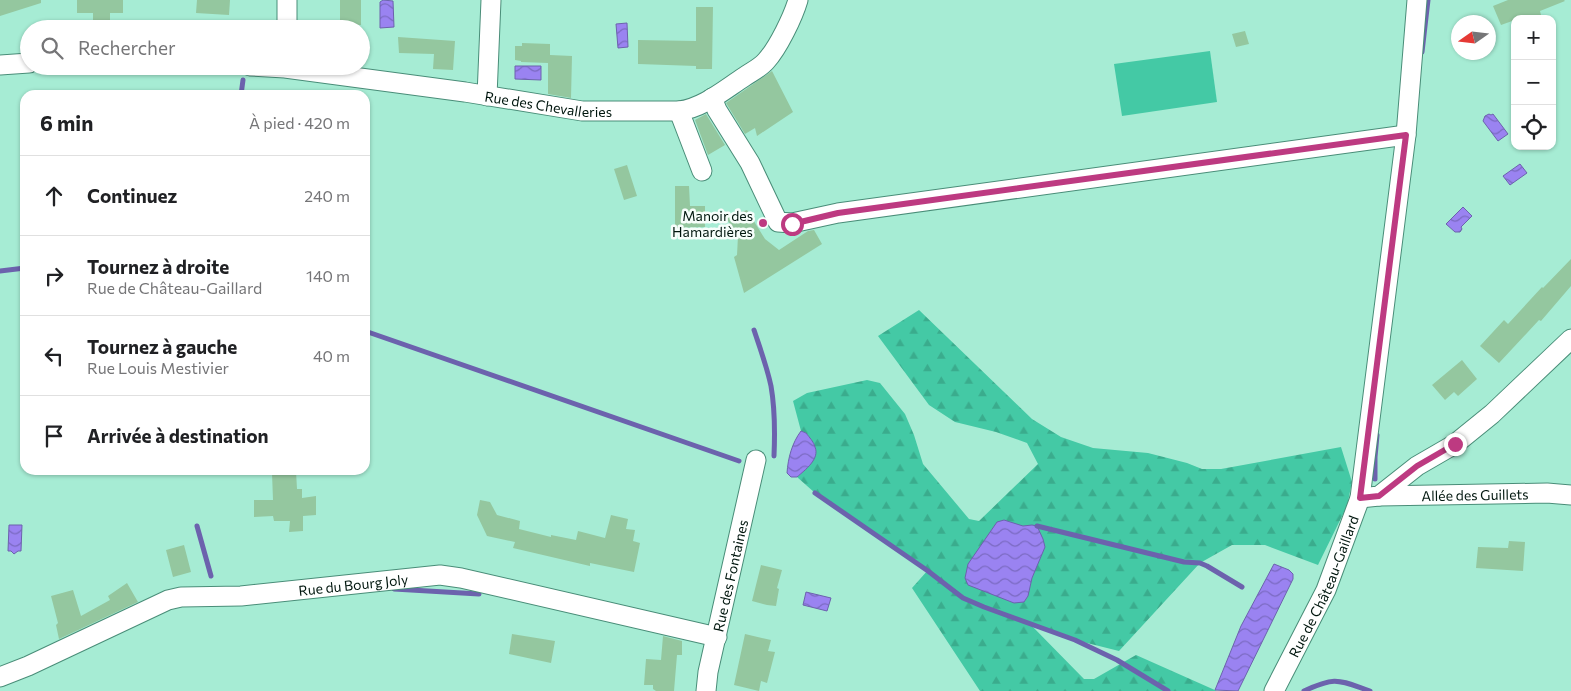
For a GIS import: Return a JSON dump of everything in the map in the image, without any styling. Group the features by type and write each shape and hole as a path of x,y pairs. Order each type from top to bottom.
{"street":[{"path":"287,0 288,20"},
{"path":"487,96 491,0"},
{"name":"Rue des Chevalleries","path":"341,75 582,111 688,110 712,98 766,61 778,44 794,13 798,0"},
{"name":"Rue de Château-Gaillard","path":"1274,691 1326,590 1360,498 1406,135 1417,0"},
{"path":"0,64 20,64"},
{"path":"712,98 717,110 750,163 778,222 792,224 838,213 1406,135"},
{"path":"679,111 702,171"},
{"path":"1379,496 1417,466 1455,444 1492,414 1571,339"},
{"name":"Rue des Fontaines","path":"706,691 708,672 756,460"},
{"name":"Allée des Guillets","path":"1360,498 1547,493 1571,495"},
{"name":"Rue du Bourg Joly","path":"0,677 28,666 168,600 181,597 241,596 440,575 461,578 717,637"}],"green space":[{"path":"1210,51 1217,102 1122,116 1114,64"},
{"path":"919,310 1032,419 1061,437 1093,448 1148,453 1202,469 1221,469 1341,447 1352,482 1347,506 1318,565 1265,545 1232,545 1200,563 1119,651 1075,640 1031,625 1084,679 1094,679 1136,655 1217,691 980,691 912,588 928,570 815,493 797,477 813,460 816,451 806,433 801,431 793,401 807,393 867,380 880,383 905,414 923,464 969,519 979,521 1038,464 1027,443 996,432 955,422 929,405 878,336"}],"water":[{"path":"383,0 393,1 394,27 380,28 380,2"},
{"path":"627,23 628,47 618,48 616,24"},
{"path":"515,66 541,66 541,80 515,79"},
{"path":"1493,114 1508,134 1498,141 1483,121 1485,116"},
{"path":"1520,164 1527,173 1510,185 1503,176"},
{"path":"1463,207 1472,216 1461,227 1460,232 1455,232 1446,224"},
{"path":"801,431 806,433 814,443 815,456 811,464 797,477 791,477 787,473 789,456"},
{"path":"1004,520 1023,526 1037,526 1045,547 1032,578 1028,596 1024,602 1014,603 968,585 965,578 968,564 997,522"},
{"path":"9,525 22,525 21,551 14,554 8,551"},
{"path":"1274,564 1289,570 1293,574 1293,579 1238,691 1215,690 1241,626"},
{"path":"806,592 831,598 827,611 803,605"}],"building":[{"path":"0,0 41,0 41,3 0,16"},
{"path":"77,0 123,0 123,13 110,13 110,20 93,20 93,13 77,13"},
{"path":"197,0 230,0 229,15 196,13"},
{"path":"340,0 361,0 361,20 340,20"},
{"path":"1508,0 1565,1 1540,11 1541,15 1511,15 1511,21 1501,25 1493,6"},
{"path":"696,7 713,7 712,69 696,69 696,66 638,64 638,40 696,41"},
{"path":"1245,31 1249,44 1236,47 1232,34"},
{"path":"398,37 455,41 453,70 433,69 434,54 399,53"},
{"path":"522,43 550,44 550,55 572,56 571,98 548,94 548,63 515,60 515,46 522,46"},
{"path":"772,71 793,112 757,136 755,128 745,134 726,103"},
{"path":"706,114 725,145 708,155 695,120"},
{"path":"627,165 637,196 624,200 614,169"},
{"path":"675,186 689,186 690,206 705,206 705,227 675,228"},
{"path":"747,210 765,239 779,250 808,231 814,230 822,244 744,293 734,257 737,255 738,236 726,218"},
{"path":"1571,259 1571,286 1541,321 1539,320 1499,363 1480,346 1504,320 1508,324"},
{"path":"1462,360 1477,379 1458,396 1454,392 1445,400 1432,385"},
{"path":"272,475 296,475 297,489 302,489 302,498 316,496 316,515 303,516 303,531 289,532 290,521 274,521 273,516 254,517 254,500 273,500"},
{"path":"480,500 490,502 497,515 520,521 519,529 551,537 551,535 576,540 578,531 605,538 611,515 628,519 626,529 635,530 633,541 640,543 634,572 590,563 590,566 513,548 515,542 487,536 477,515"},
{"path":"1509,541 1525,542 1523,571 1476,568 1478,547 1508,548"},
{"path":"184,545 191,572 173,577 166,550"},
{"path":"761,565 782,570 777,588 779,589 776,606 752,601"},
{"path":"127,583 138,602 59,639 56,625 58,623 51,596 73,590 81,616 110,600 108,596"},
{"path":"512,634 555,641 551,663 509,654"},
{"path":"745,634 771,640 768,651 775,652 767,683 761,681 759,691 734,685"},
{"path":"663,636 682,641 682,655 677,655 674,691 656,691 653,689 653,685 644,685 646,659 661,660"}],"waterway":[{"path":"1422,52 1428,0"},
{"path":"242,90 243,80"},
{"path":"0,271 20,269"},
{"path":"754,330 771,386 774,456"},
{"path":"370,333 739,461"},
{"path":"1375,479 1377,435"},
{"path":"815,493 928,571 963,598 1075,640 1117,660 1168,691"},
{"path":"197,526 211,576"},
{"path":"1037,526 1184,562 1200,563 1242,587"},
{"path":"394,589 479,594"},
{"path":"1304,691 1323,683 1337,681 1370,691"}],"place":[{"name":"Manoir des Hamardières","path":"763,223"}],"route":[{"path":"792,224 838,213 1406,135 1360,498 1379,496 1417,466 1455,444"}]}
